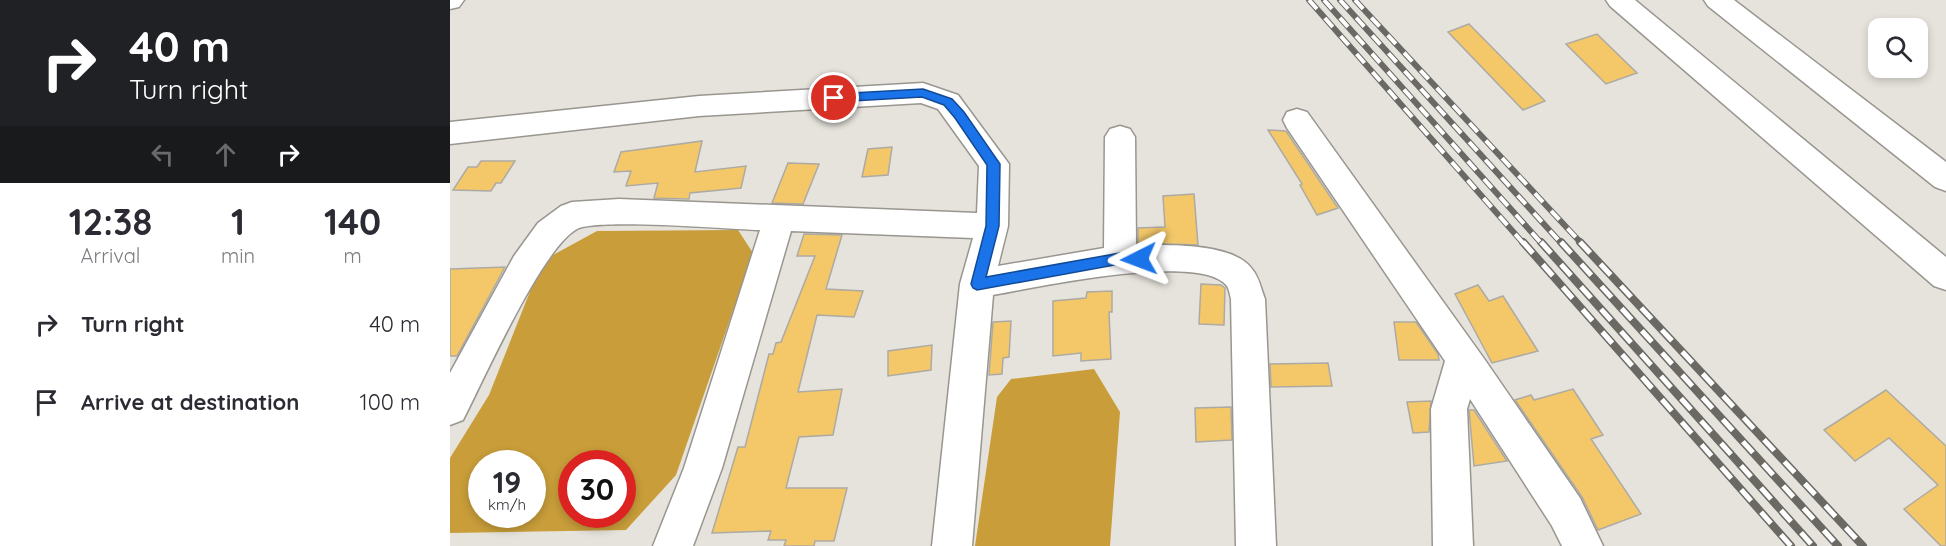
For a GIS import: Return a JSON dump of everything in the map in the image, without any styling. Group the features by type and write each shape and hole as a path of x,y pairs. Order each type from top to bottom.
{"street":[{"path":"1619,0 1946,276"},
{"path":"1717,0 1946,179"},
{"path":"450,133 699,106 923,93 948,102 960,115 993,164 992,226 977,284 952,546"},
{"path":"1297,120 1463,358 1566,512 1583,546"},
{"path":"1120,137 1120,259"},
{"path":"450,408 458,377 526,266 549,232 572,215 619,212 992,226"},
{"path":"673,546 703,468 779,219"},
{"path":"977,284 1120,259 1195,260 1225,267 1240,277 1248,299 1250,322 1256,546"},
{"path":"1453,546 1449,409 1463,358"}],"shaded area":[{"path":"738,230 753,253 676,475 636,519 636,450 558,450 558,528 628,528 626,530 450,533 450,458 489,395 542,261 597,231"},
{"path":"1094,369 1120,412 1110,546 975,546 997,397 1011,379"}],"building":[{"path":"1469,24 1545,101 1523,110 1448,32"},
{"path":"1597,34 1637,73 1606,84 1566,44"},
{"path":"1268,130 1286,131 1338,208 1317,215 1300,185 1302,184"},
{"path":"702,141 695,172 746,166 741,188 690,193 689,199 654,198 658,183 626,186 631,171 614,172 621,152"},
{"path":"892,147 888,175 862,177 868,149"},
{"path":"481,161 515,161 501,183 496,183 491,191 453,190 468,167 477,167"},
{"path":"788,163 819,164 803,204 772,203"},
{"path":"1194,194 1198,245 1138,243 1138,228 1165,227 1163,196"},
{"path":"804,234 842,235 826,289 863,291 854,317 817,315 798,392 842,389 833,435 799,437 786,488 847,488 834,541 815,541 814,546 784,546 786,540 768,540 771,531 712,533 738,447 745,447 769,354 773,354 776,343 781,342 815,256 797,256"},
{"path":"505,267 457,356 450,356 450,269"},
{"path":"1201,284 1221,285 1225,288 1224,325 1199,324"},
{"path":"1478,285 1489,301 1503,296 1538,351 1492,363 1455,294"},
{"path":"1112,291 1112,312 1109,312 1111,359 1081,361 1081,353 1053,356 1053,301 1086,298 1087,292"},
{"path":"1011,321 1009,357 1003,358 1002,374 989,375 993,322"},
{"path":"1394,322 1416,322 1438,354 1439,360 1399,360"},
{"path":"932,345 931,370 888,376 888,351"},
{"path":"1328,363 1332,386 1271,387 1270,364"},
{"path":"1573,389 1603,435 1591,439 1641,514 1598,530 1582,497 1515,400 1531,395 1534,400"},
{"path":"1886,390 1946,446 1946,546 1941,546 1904,509 1938,485 1889,438 1855,461 1824,430"},
{"path":"1431,401 1429,432 1413,433 1407,402"},
{"path":"1231,407 1232,440 1196,442 1195,408"},
{"path":"1469,410 1474,410 1507,461 1474,466"}],"railway":[{"path":"1309,0 1524,244"},
{"path":"1324,0 1542,244"},
{"path":"1340,0 1562,244"},
{"path":"1355,0 1582,244"},
{"path":"1523,242 1791,546"},
{"path":"1541,242 1813,546"},
{"path":"1561,242 1838,546"},
{"path":"1580,242 1863,546"}],"route":[{"path":"834,98 923,93 948,102 960,115 993,164 992,226 977,284 1120,259 1139,259"}]}
